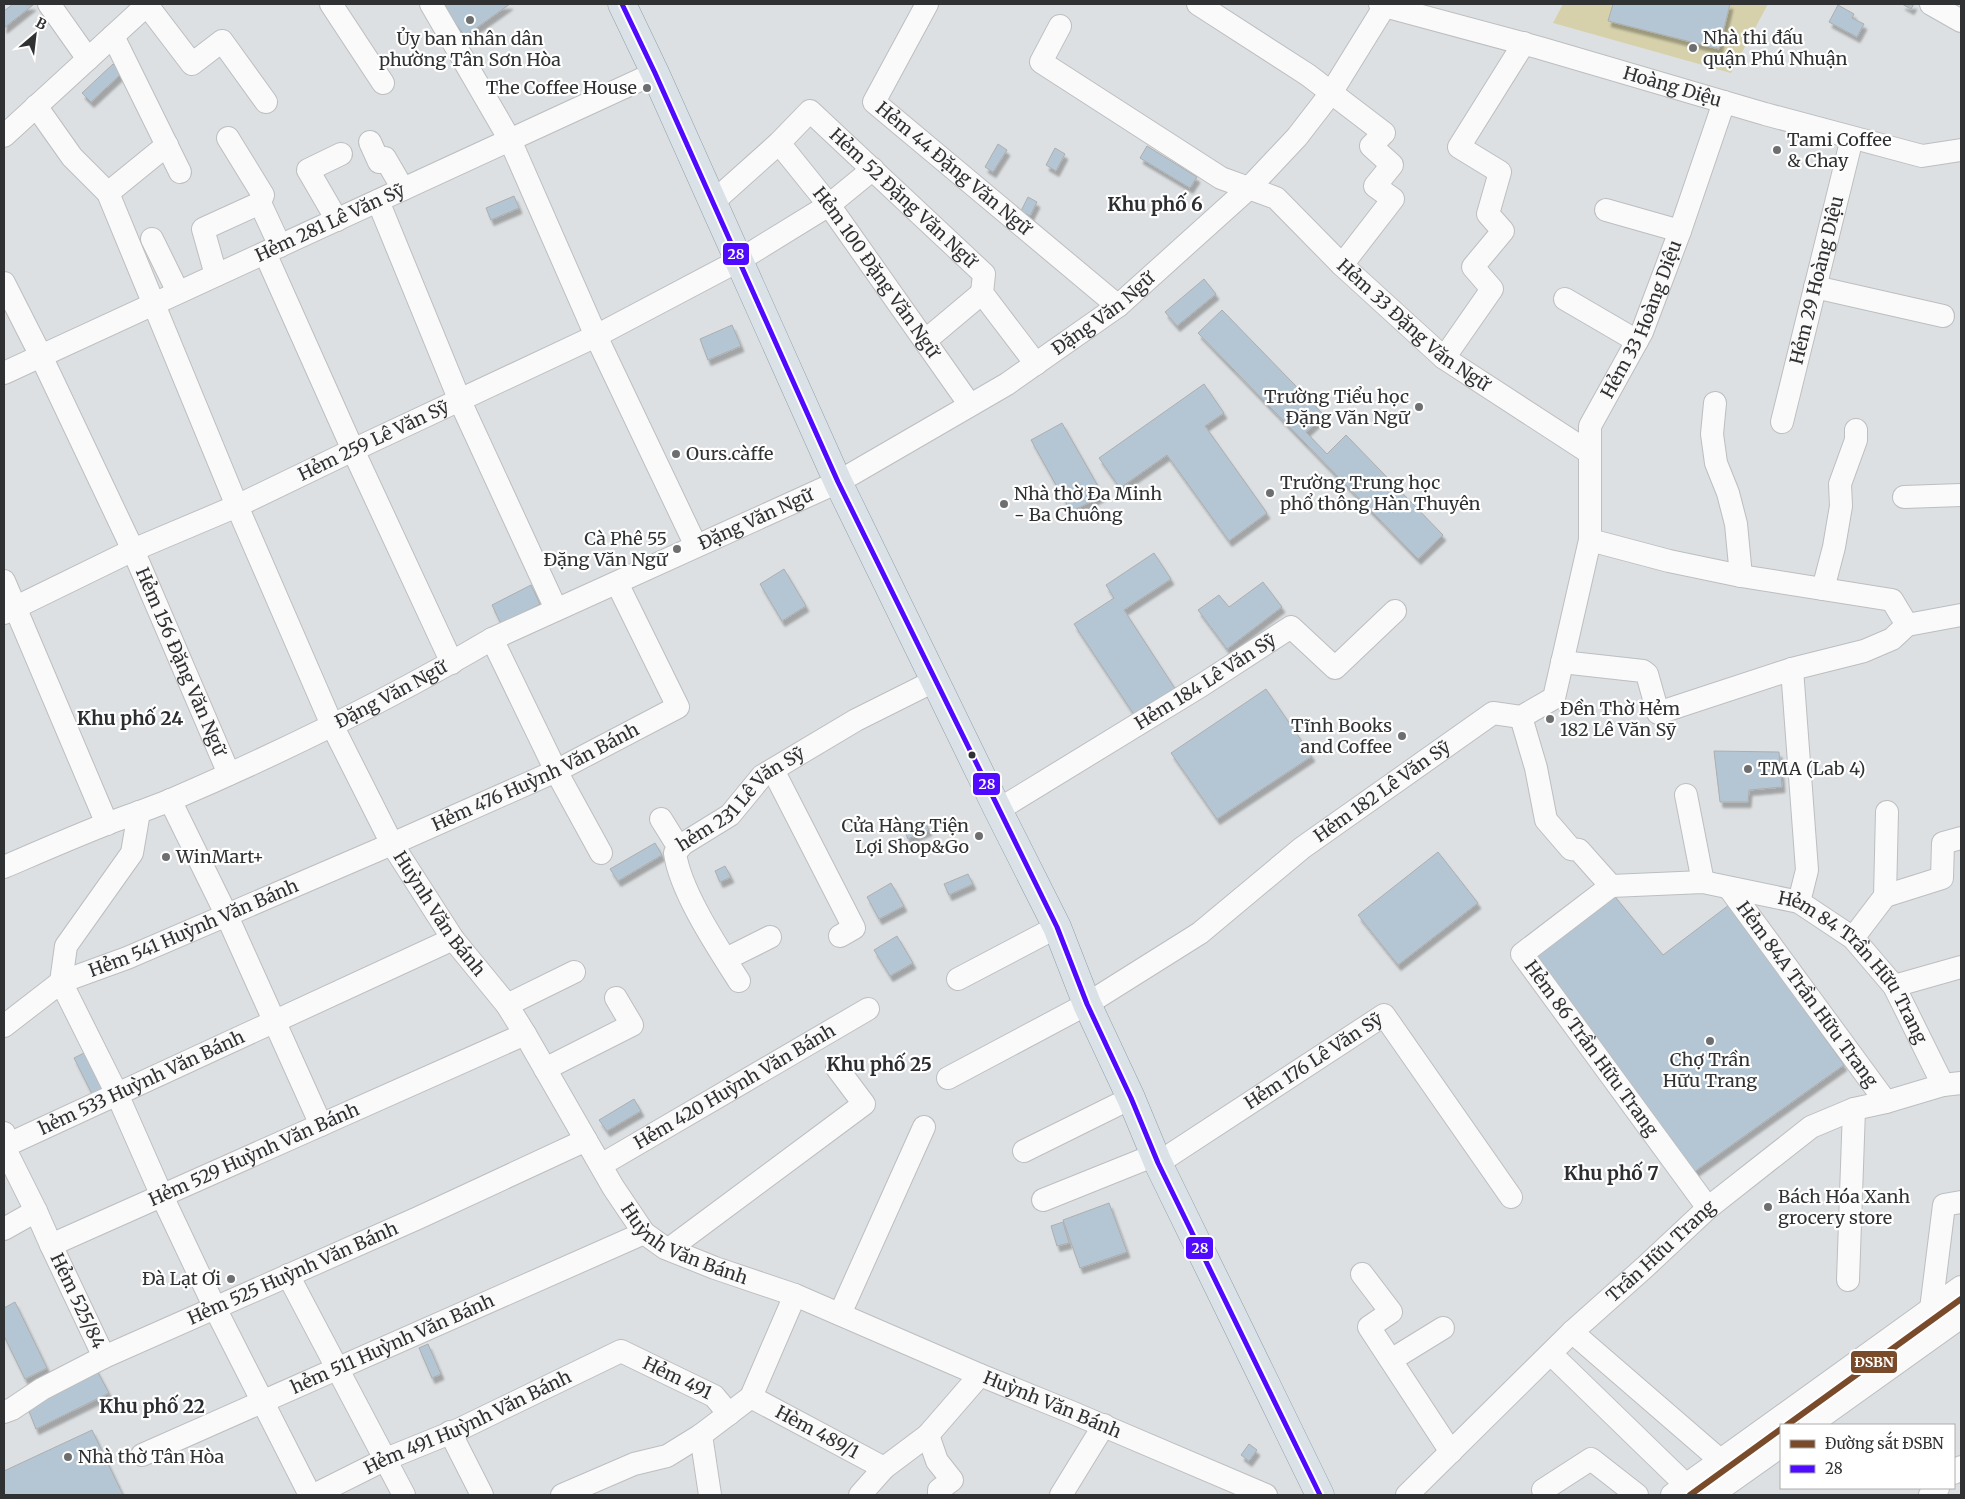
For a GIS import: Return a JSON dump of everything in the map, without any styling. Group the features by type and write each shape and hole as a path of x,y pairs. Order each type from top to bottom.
{"main road":[{"path":"622,4 655,73 838,482 1057,927 1087,1004 1131,1098 1156,1159 1320,1495"}],"street":[{"path":"49,4 88,58"},
{"path":"5,132 147,4 192,64 222,41 266,102"},
{"path":"330,4 383,83"},
{"path":"431,4 510,140 596,336 696,546"},
{"name":"Hẻm 44 Đặng Văn Ngữ","path":"927,4 874,102 1118,306"},
{"path":"1198,4 1308,75 1384,133 1371,146 1392,165 1376,186 1393,199 1342,265"},
{"path":"1932,4 1961,21"},
{"name":"Đặng Văn Ngữ","path":"4,867 229,774 332,725 452,663 492,639 838,482 1007,384 1118,306 1249,188 1297,137 1330,93 1383,5"},
{"name":"Hoàng Diệu","path":"1383,5 1524,43 1852,138 1922,156 1961,150"},
{"name":"Hẻm 33 Đặng Văn Ngữ","path":"1060,26 1041,62 1221,178 1276,198 1342,265 1444,358 1590,453"},
{"path":"113,36 180,172"},
{"path":"1444,358 1492,289 1473,267 1503,230 1488,214 1500,172 1459,148 1524,43"},
{"name":"Hẻm 281 Lê Văn Sỹ","path":"4,372 655,73"},
{"name":"Hẻm 33 Hoàng Diệu","path":"1590,540 1590,426 1642,332 1680,231 1724,102"},
{"path":"36,106 72,157 108,193 167,145"},
{"name":"Hẻm 52 Đặng Văn Ngữ","path":"779,143 810,111 984,274 982,293 1036,364"},
{"path":"228,138 263,195 260,202 272,249 353,450 452,663"},
{"name":"Hẻm 29 Hoàng Diệu","path":"1782,422 1852,138"},
{"path":"370,142 379,162 386,158 403,189"},
{"path":"712,203 779,143"},
{"name":"Hẻm 100 Đặng Văn Ngữ","path":"779,143 829,204 926,340 970,406"},
{"path":"336,220 308,170 341,154"},
{"name":"Hẻm 259 Lê Văn Sỹ","path":"9,611 133,550 237,506 596,336 738,261 829,204 873,169"},
{"name":"Huỳnh Văn Bánh","path":"108,193 237,506 332,725 392,844 453,940 506,1005 525,1034 586,1140 644,1234 669,1249 715,1268 795,1295 980,1376 1266,1495"},
{"path":"378,201 460,401 556,609"},
{"path":"216,275 203,229 260,202"},
{"path":"1606,210 1680,231"},
{"path":"152,239 178,292"},
{"name":"Hẻm 156 Đặng Văn Ngữ","path":"4,283 41,356 133,550 229,774"},
{"path":"1815,287 1943,316"},
{"path":"926,340 982,293"},
{"path":"1564,299 1637,341"},
{"path":"1715,403 1713,444 1716,463 1728,493 1736,524 1741,576"},
{"path":"1822,589 1835,539 1841,506 1840,484 1856,440 1856,430"},
{"path":"1904,496 1961,495"},
{"path":"1611,886 1579,850 1572,849 1546,820 1536,768 1522,718 1554,698 1590,540 1669,561 1741,576 1892,600 1907,625"},
{"path":"4,581 9,611 107,824"},
{"name":"Hẻm 476 Huỳnh Văn Bánh","path":"392,844 556,771 678,707 617,583"},
{"name":"Hẻm 184 Lê Văn Sỹ","path":"998,810 1202,685 1291,627 1335,668 1395,611"},
{"path":"1562,662 1642,671 1647,674 1658,713 1792,669 1864,651 1892,639 1907,625 1961,615"},
{"path":"492,639 556,771 601,852"},
{"path":"1792,669 1807,870 1799,902"},
{"name":"hẻm 231 Lê Văn Sỹ","path":"739,981 687,888 677,866 675,853 708,827 730,815 762,776 856,720 936,680"},
{"name":"Hẻm 182 Lê Văn Sỹ","path":"948,1078 1087,1004 1200,933 1302,848 1492,713 1522,718"},
{"path":"773,770 854,928 840,936"},
{"path":"1686,795 1703,882"},
{"path":"170,800 276,1021"},
{"path":"139,812 132,853 66,946 61,982 117,1094 162,1196 215,1308 310,1495"},
{"path":"1885,896 1887,812"},
{"path":"661,819 679,848"},
{"path":"1853,938 1885,896 1942,878 1943,843 1961,838"},
{"name":"Hẻm 541 Huỳnh Văn Bánh","path":"4,1026 61,982 127,958 392,844"},
{"name":"Hẻm 84 Trần Hữu Trang","path":"1611,886 1703,882 1799,902 1853,938 1894,986 1952,1084"},
{"name":"Hẻm 86 Trần Hữu Trang","path":"1611,886 1522,954 1708,1208"},
{"name":"Hẻm 84A Trần Hữu Trang","path":"1729,888 1886,1102"},
{"path":"958,979 1057,927"},
{"path":"726,959 770,937"},
{"name":"hẻm 533 Huỳnh Văn Bánh","path":"6,1139 117,1094 453,940"},
{"path":"1894,986 1961,967"},
{"path":"506,1005 574,972"},
{"path":"545,1069 632,1025 616,998"},
{"name":"Hẻm 420 Huỳnh Văn Bánh","path":"601,1165 868,1009"},
{"name":"Hẻm 176 Lê Văn Sỹ","path":"1156,1159 1384,1015 1511,1197"},
{"name":"Hẻm 529 Huỳnh Văn Bánh","path":"276,1021 321,1125"},
{"name":"Hẻm 529 Huỳnh Văn Bánh","path":"51,1245 525,1034"},
{"path":"669,1249 864,1104 837,1068"},
{"name":"Trần Hữu Trang","path":"1407,1495 1572,1332 1708,1208 1811,1127 1854,1109 1952,1084"},
{"path":"1024,1152 1131,1098"},
{"path":"1848,1280 1854,1109"},
{"path":"840,1314 924,1127"},
{"path":"6,1139 6,1151 51,1245"},
{"name":"Hẻm 525 Huỳnh Văn Bánh","path":"4,1412 12,1409 42,1389 104,1357 418,1218 586,1140"},
{"path":"1043,1200 1156,1159"},
{"path":"1930,1309 1944,1205 1961,1202"},
{"path":"4,1229 36,1211"},
{"name":"hẻm 511 Huỳnh Văn Bánh","path":"142,1454 644,1234"},
{"name":"Hẻm 525/84","path":"51,1245 104,1357"},
{"path":"1362,1274 1391,1312 1369,1326 1451,1452"},
{"path":"288,1275 404,1495"},
{"path":"1551,1354 1679,1490 1961,1287"},
{"path":"562,1495 634,1464 667,1456 701,1435 751,1396 795,1295"},
{"path":"1811,1424 1961,1317"},
{"path":"1391,1360 1443,1328"},
{"path":"1572,1332 1720,1460"},
{"name":"Hẻm 491","path":"621,1351 714,1396 729,1414"},
{"name":"Hẻm 491 Huỳnh Văn Bánh","path":"314,1495 386,1459 450,1432 621,1351"},
{"path":"860,1495 884,1468 928,1435 980,1376"},
{"name":"Hèm 489/1","path":"751,1396 884,1468"},
{"path":"1061,1495 1104,1426"},
{"path":"450,1432 482,1495"},
{"path":"701,1435 710,1495"},
{"path":"928,1435 937,1461 952,1480 939,1490 939,1495"},
{"path":"1712,1495 1780,1447"},
{"path":"1543,1490 1591,1459 1637,1495"}],"shaded area":[{"name":"Nhà thi đấu quận Phú Nhuận","path":"1563,4 1768,4 1731,73 1553,23"}],"building":[{"path":"13,4 33,5 4,28 4,11"},
{"name":"Ủy ban nhân dân phường Tân Sơn Hòa","path":"441,4 510,4 465,36"},
{"path":"1613,4 1730,4 1719,49 1608,21"},
{"path":"1902,4 1914,4 1911,9"},
{"path":"1838,5 1854,14 1852,18 1864,24 1857,37 1829,22"},
{"path":"113,64 122,73 91,102 82,93"},
{"path":"998,144 1007,150 993,172 985,167"},
{"path":"1147,146 1197,177 1190,188 1140,158"},
{"path":"1055,148 1065,154 1056,171 1046,165"},
{"path":"514,196 519,208 491,220 486,208"},
{"path":"1028,197 1037,202 1030,216 1021,211"},
{"path":"1204,279 1216,294 1177,326 1165,312"},
{"path":"1222,310 1324,415 1306,432 1327,454 1346,435 1443,535 1418,559 1198,333"},
{"path":"732,325 741,346 708,360 700,339"},
{"path":"1204,384 1224,413 1205,426 1267,513 1229,541 1167,455 1120,488 1099,458"},
{"path":"1062,423 1103,495 1071,512 1031,440"},
{"path":"1154,553 1171,579 1124,610 1176,690 1135,716 1074,624 1114,598 1106,585"},
{"path":"784,569 806,606 782,621 760,584"},
{"path":"1263,582 1282,607 1227,649 1198,610 1219,595 1229,607"},
{"path":"531,585 540,604 501,624 492,605"},
{"path":"1266,689 1312,756 1217,819 1171,753"},
{"name":"TMA (Lab 4)","path":"1714,751 1779,752 1782,787 1749,790 1748,802 1720,802"},
{"path":"924,820 929,830 908,839 904,829"},
{"path":"655,843 662,855 618,881 610,869"},
{"path":"1438,852 1478,903 1398,965 1358,915"},
{"path":"725,866 731,877 720,882 715,871"},
{"path":"968,874 973,884 949,895 944,884"},
{"path":"891,883 904,906 879,919 867,897"},
{"name":"Chợ Trần Hữu Trang","path":"1612,893 1663,955 1729,905 1844,1065 1687,1177 1534,955"},
{"path":"897,936 913,963 890,976 874,950"},
{"path":"92,1049 112,1090 94,1098 74,1058"},
{"path":"634,1099 641,1111 607,1131 599,1120"},
{"path":"1109,1203 1127,1252 1080,1268 1063,1220"},
{"path":"1063,1222 1069,1243 1057,1246 1051,1226"},
{"path":"15,1302 47,1368 25,1379 4,1336 4,1308"},
{"path":"428,1344 441,1374 432,1378 419,1348"},
{"path":"95,1367 109,1393 36,1429 25,1401"},
{"name":"Nhà thờ Tân Hòa","path":"92,1430 123,1495 4,1495 4,1471"},
{"path":"1249,1444 1257,1450 1249,1461 1241,1455"}],"rail line":[{"name":"ĐSBN","path":"1788,1424 1961,1299"},
{"name":"ĐSBN","path":"1690,1495 1780,1430"}],"transit line":[{"name":"28","path":"622,4 655,73 838,482 1057,927 1087,1004 1131,1098 1158,1163 1320,1495"}],"place":[{"name":"Ủy ban nhân dân phường Tân Sơn Hòa","path":"470,20"},
{"name":"Nhà thi đấu quận Phú Nhuận","path":"1693,48"},
{"name":"The Coffee House","path":"647,88"},
{"name":"Tami Coffee & Chay","path":"1777,150"},
{"name":"Trường Tiểu học Đặng Văn Ngữ","path":"1419,407"},
{"name":"Ours.càffe","path":"676,454"},
{"name":"Trường Trung học phổ thông Hàn Thuyên","path":"1270,493"},
{"name":"Nhà thờ Đa Minh - Ba Chuông","path":"1004,504"},
{"name":"Cà Phê 55 Đặng Văn Ngữ","path":"677,549"},
{"name":"Đền Thờ Hẻm 182 Lê Văn Sỹ","path":"1550,719"},
{"name":"Tĩnh Books and Coffee","path":"1402,736"},
{"name":"TMA (Lab 4)","path":"1748,769"},
{"name":"Cửa Hàng Tiện Lợi Shop&Go","path":"979,836"},
{"name":"WinMart+","path":"166,857"},
{"name":"Chợ Trần Hữu Trang","path":"1710,1041"},
{"name":"Bách Hóa Xanh grocery store","path":"1768,1207"},
{"name":"Đà Lạt Ơi","path":"231,1279"},
{"name":"Nhà thờ Tân Hòa","path":"68,1457"}],"district":[{"name":"Khu phố 6","path":"1155,204"},
{"name":"Khu phố 24","path":"130,718"},
{"name":"Khu phố 25","path":"879,1064"},
{"name":"Khu phố 7","path":"1611,1173"},
{"name":"Khu phố 22","path":"152,1406"}]}
